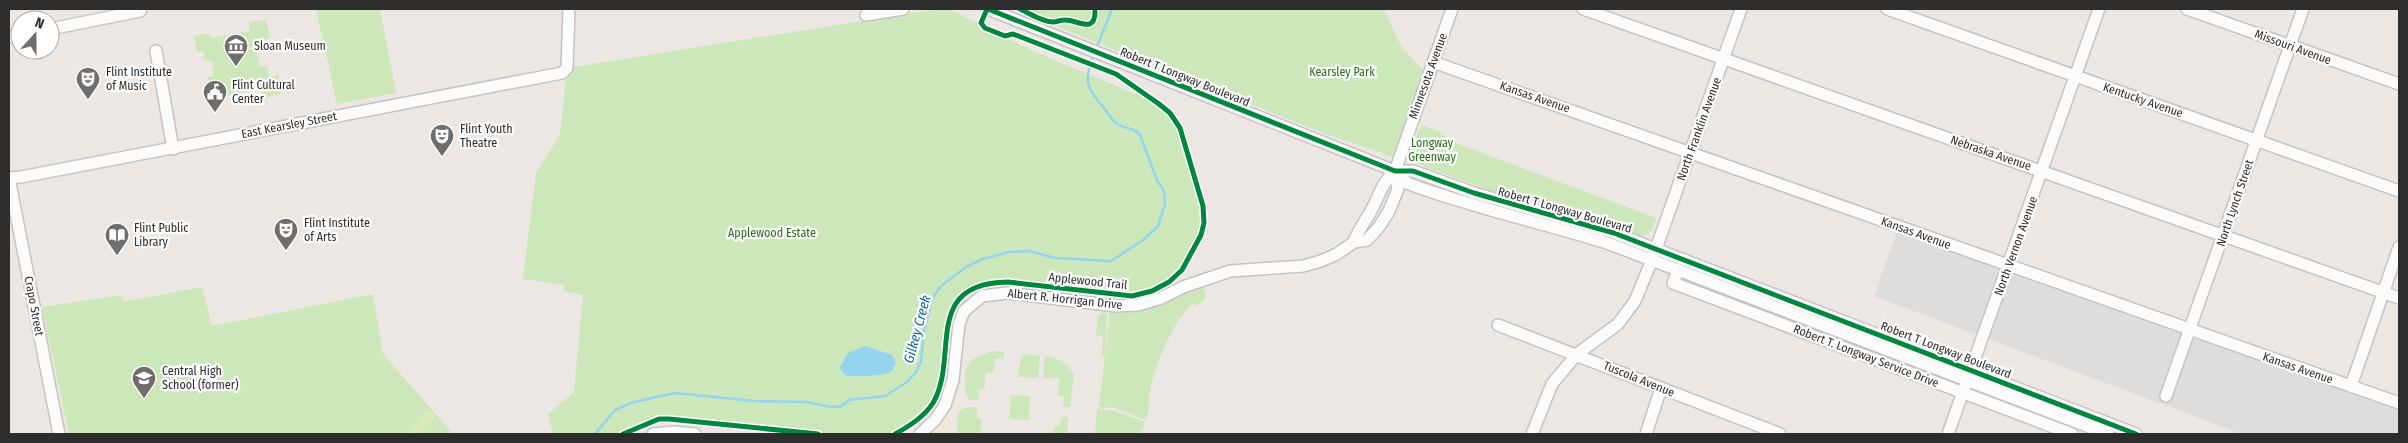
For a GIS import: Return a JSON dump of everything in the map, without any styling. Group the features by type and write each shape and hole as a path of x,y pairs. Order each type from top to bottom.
{"street":[{"name":"East Kearsley Street","path":"9,178 173,149 562,72 567,68 569,9"},
{"path":"866,16 903,9"},
{"name":"Robert T Longway Boulevard","path":"988,9 1394,171 1407,183 1464,204 1577,234 2136,434"},
{"name":"Minnesota Avenue","path":"1394,171 1452,9"},
{"name":"Nebraska Avenue","path":"1583,9 2399,298"},
{"name":"North Franklin Avenue","path":"1532,434 1552,384 1577,354 1618,324 1635,301 1652,260 1741,9"},
{"name":"Kentucky Avenue","path":"1886,9 2399,191"},
{"name":"North Vernon Avenue","path":"1948,434 2099,9"},
{"name":"Missouri Avenue","path":"2187,9 2399,84"},
{"name":"North Lynch Street","path":"2166,396 2303,9"},
{"path":"60,27 140,10"},
{"path":"156,51 173,149"},
{"name":"Kansas Avenue","path":"1433,62 2399,404"},
{"name":"Robert T Longway Boulevard","path":"1394,171 1413,171 1474,193 1583,223 1656,248 1970,375 2108,434"},
{"name":"Albert R. Horrigan Drive","path":"926,432 940,413 951,388 957,331 961,317 969,306 982,296 1007,293 1116,306 1138,305 1230,271 1293,267 1321,261 1330,258 1354,242 1367,240 1384,220 1398,189 1394,171"},
{"name":"Crapo Street","path":"9,178 59,434"},
{"path":"2351,386 2399,247"},
{"name":"Robert T. Longway Service Drive","path":"1678,270 1673,283 2072,434"},
{"name":"Tuscola Avenue","path":"1498,325 1780,434"},
{"path":"1646,434 1662,388"},
{"path":"653,434 674,432 695,434"}],"shaded area":[{"path":"1897,231 2399,410 2399,434 2242,434 1874,296"},
{"path":"956,386 950,434 923,434 944,418"}],"green space":[{"path":"316,9 380,9 396,93 337,104"},
{"name":"Applewood Estate","path":"937,9 949,9 1033,51 1159,104 1180,128 1203,206 1201,235 1182,270 1152,291 1104,293 1008,282 977,287 964,296 947,326 941,379 926,413 895,434 816,434 660,419 616,434 553,434 548,414 574,392 583,295 564,291 564,285 523,279 536,173 560,135 567,68"},
{"name":"Kearsley Park","path":"1013,9 1384,9 1401,46 1428,76 1399,159 1326,134"},
{"path":"266,20 270,38 262,40 264,50 257,52 260,67 267,66 269,77 278,75 281,94 263,98 261,89 222,97 223,102 207,105 204,90 210,88 208,77 214,76 212,61 205,61 203,51 197,52 194,36 209,33 211,38 250,31 249,22"},
{"name":"Longway Greenway","path":"1421,125 1440,132 1450,141 1656,218 1650,233 1642,237 1588,216 1486,189 1412,162 1409,156"},
{"path":"202,287 212,326 373,294 383,354 453,434 69,434 42,307 122,295 123,302"},
{"path":"1194,287 1202,287 1205,291 1205,299 1197,306 1193,303 1185,311 1166,344 1153,379 1145,420 1115,408 1099,407 1110,311 1145,308 1163,302"},
{"path":"1101,313 1107,314 1105,355 1101,359 1103,336 1096,335 1098,316"},
{"path":"993,351 1004,352 1003,359 995,358 993,373 986,373 984,389 979,389 978,400 969,400 965,380 968,364 976,358"},
{"path":"1022,354 1040,356 1038,378 1017,377"},
{"path":"1045,356 1061,360 1074,373 1070,407 1063,407 1064,397 1058,396 1059,378 1043,378"},
{"path":"1011,395 1030,396 1029,420 1009,419"},
{"path":"965,407 978,407 976,418 982,419 980,434 957,434 958,413"},
{"path":"1097,408 1114,411 1145,422 1140,434 1095,434"},
{"path":"428,409 436,416 418,434 403,434"},
{"path":"1061,417 1068,417 1067,434 1054,434 1054,426 1060,426"}],"water":[{"path":"866,346 892,355 896,363 892,371 864,376 847,376 844,374 840,367 848,353"}],"waterway":[{"name":"Gilkey Creek","path":"1096,49 1112,9"},
{"name":"Gilkey Creek","path":"595,434 615,410 634,402 675,393 754,401 806,402 832,407 842,406 849,400 885,396 907,382 916,372 921,361 924,331 932,299 941,286 966,267 983,259 1009,252 1029,251 1055,258 1111,261 1143,240 1158,226 1165,204 1164,191 1157,180 1140,135 1136,131 1114,122 1093,94 1088,83 1088,71 1094,54"}],"cycle path":[{"name":"Applewood Trail","path":"895,434 916,421 933,403 940,385 944,365 948,326 953,309 963,295 981,286 1008,282 1132,296 1152,291 1169,282 1182,270 1201,235 1204,223 1203,206 1180,128 1170,113 1116,74 1013,34 1005,36 985,28 981,23 987,9"},
{"path":"988,9 1395,171 1413,171 1474,193 1614,233 2136,434"},
{"path":"1020,9 1049,22 1069,20 1085,24 1092,22 1095,9"},
{"path":"623,434 659,419 818,434"}],"place":[{"name":"Sloan Museum","path":"236,67"},
{"name":"Flint Institute of Music","path":"88,100"},
{"name":"Flint Cultural Center","path":"215,113"},
{"name":"Flint Youth Theatre","path":"442,157"},
{"name":"Flint Institute of Arts","path":"286,251"},
{"name":"Flint Public Library","path":"117,256"},
{"name":"Central High School (former)","path":"144,399"}]}
